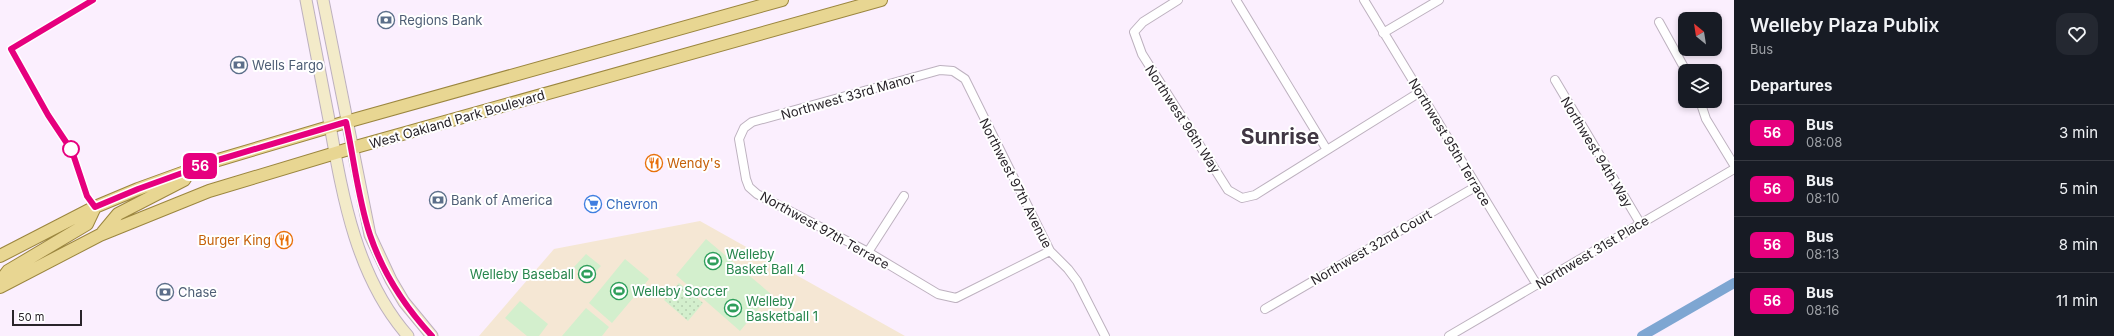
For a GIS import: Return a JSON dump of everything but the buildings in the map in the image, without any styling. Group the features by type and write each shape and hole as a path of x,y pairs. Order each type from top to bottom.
{"main road":[{"path":"306,0 338,176 356,242 376,288 408,336"},
{"path":"323,0 346,122 370,235 404,302 432,336"},
{"name":"West Oakland Park Boulevard","path":"0,256 95,207 191,169 252,149 782,0"},
{"name":"West Oakland Park Boulevard","path":"0,287 100,235 209,191 334,153 881,0"},
{"path":"100,235 118,214 184,180 191,169"},
{"path":"0,282 8,271 87,224 95,207"}],"street":[{"name":"Northwest 96th Way","path":"1178,0 1143,22 1134,32 1142,54 1228,190 1242,198 1255,195 1327,150"},
{"path":"1236,0 1327,150 1420,92"},
{"name":"Northwest 95th Terrace","path":"1364,0 1537,285"},
{"path":"1383,33 1439,0"},
{"path":"1659,22 1682,64"},
{"name":"Northwest 33rd Manor","path":"744,128 752,122 940,70 953,71"},
{"name":"Northwest 97th Avenue","path":"953,71 965,80 1050,252 1068,269 1077,281 1105,336"},
{"name":"Northwest 94th Way","path":"1555,80 1640,223"},
{"path":"1702,108 1706,119 1734,165"},
{"name":"Northwest 97th Terrace","path":"744,128 738,139 746,180 749,187 757,194 868,252 938,294 956,298 1050,252"},
{"name":"Northwest 31st Place","path":"1450,336 1734,169"},
{"name":"Northwest 32nd Court","path":"1265,309 1477,186"},
{"path":"868,252 904,196"}],"shaded area":[{"path":"700,221 905,336 479,336 554,249"}],"green space":[{"path":"706,239 771,294 740,331 676,275"},
{"name":"Welleby Baseball","path":"586,254 601,266 587,280 574,267"},
{"name":"Welleby Soccer","path":"625,259 649,279 612,323 589,303"},
{"path":"679,283 703,303 688,321 664,300"},
{"path":"520,301 548,324 539,336 527,336 505,318"},
{"name":"Welleby Soccer","path":"586,308 609,327 602,336 562,336"}],"waterway":[{"path":"1642,336 1734,283"}],"bus line":[{"name":"56","path":"93,0 11,49 48,115 72,151 87,196 95,207 138,189 218,160 346,122 370,235 391,280 404,302 432,336"}],"place":[{"name":"Regions Bank","path":"386,20"},
{"name":"Wells Fargo","path":"239,65"},
{"name":"Wendy's","path":"654,163"},
{"name":"Bank of America","path":"438,200"},
{"name":"Chevron","path":"593,204"},
{"name":"Burger King","path":"284,240"},
{"name":"Welleby Basket Ball 4","path":"713,261"},
{"name":"Welleby Baseball","path":"587,274"},
{"name":"Welleby Soccer","path":"619,291"},
{"name":"Chase","path":"165,292"},
{"name":"Welleby Basketball 1","path":"733,308"}],"district":[{"name":"Sunrise","path":"1280,137"}]}
